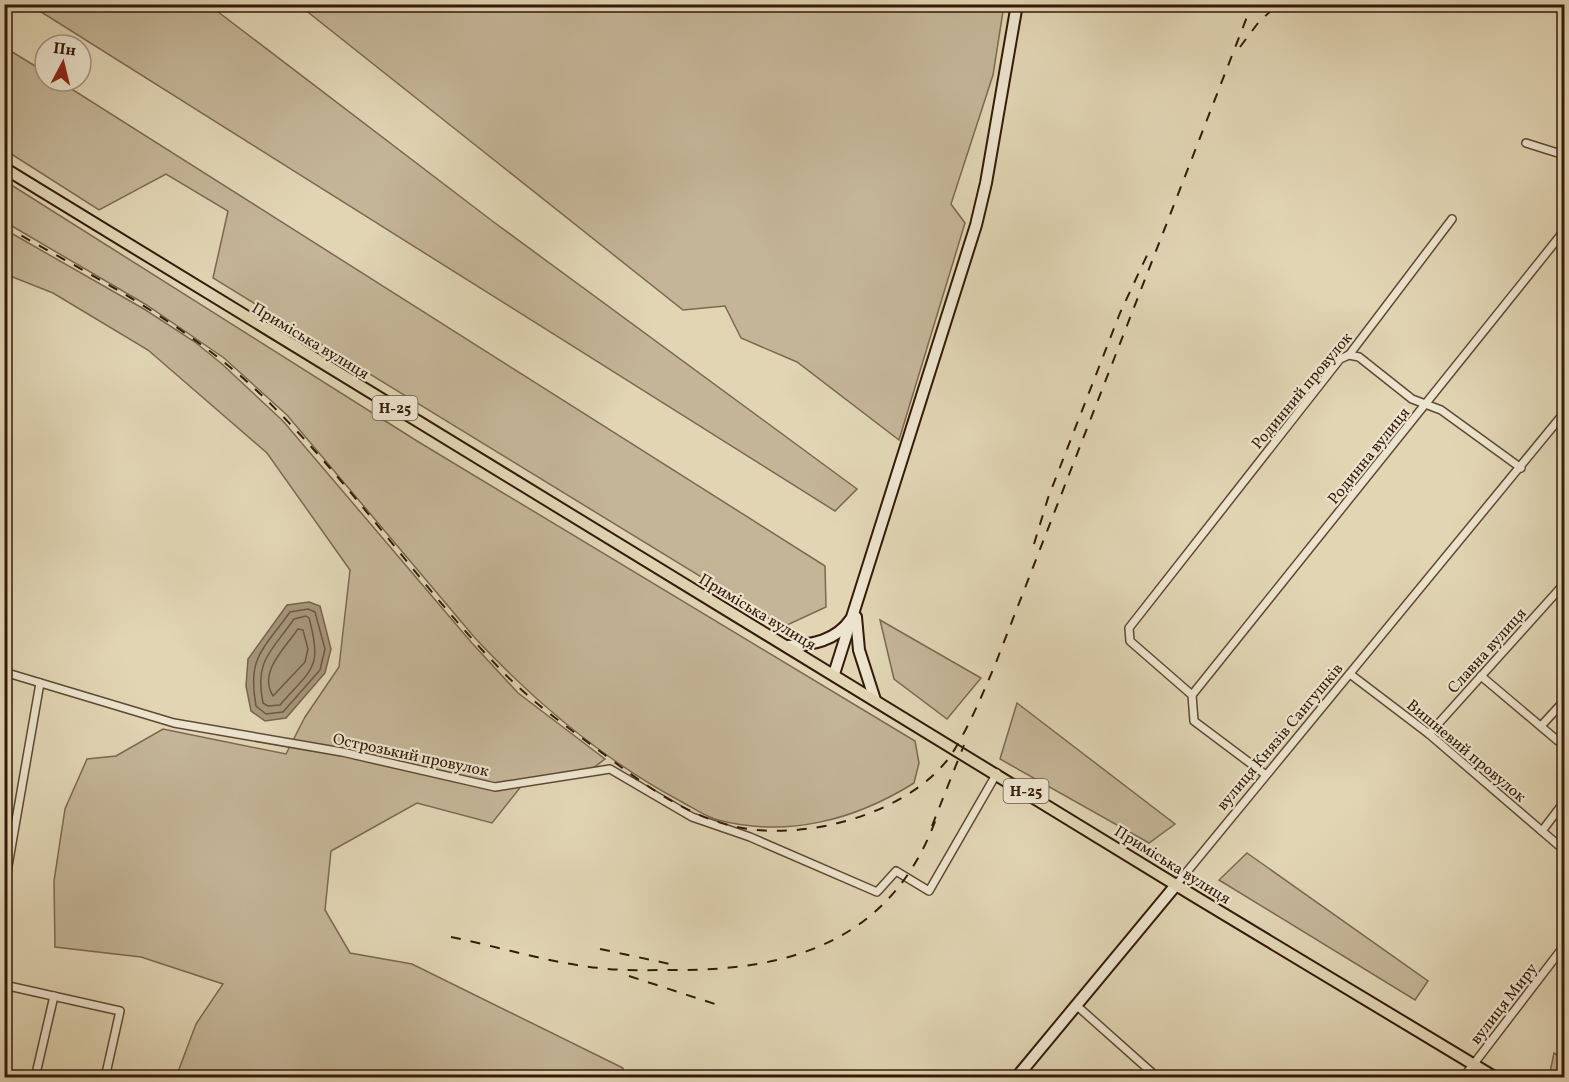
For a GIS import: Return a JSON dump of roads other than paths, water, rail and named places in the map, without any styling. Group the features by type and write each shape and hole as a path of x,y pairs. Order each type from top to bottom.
{"main road":[{"path":"834,674 856,611 976,225 986,183 1017,4"},
{"name":"Приміська вулиця","path":"4,168 194,286 997,773 1176,885 1496,1077"},
{"path":"787,646 824,641 842,630 856,611"},
{"path":"856,611 859,650 875,700"},
{"name":"вулиця Князів Сангушків","path":"1016,1077 1176,885"}],"street":[{"path":"1526,143 1564,155"},
{"name":"Родинний провулок","path":"1192,695 1130,641 1132,622 1340,359 1349,355 1452,219"},
{"name":"Родинна вулиця","path":"1192,695 1564,231"},
{"path":"1349,355 1359,357 1412,399 1441,410 1521,468"},
{"name":"вулиця Князів Сангушків","path":"1176,885 1564,413"},
{"name":"Славна вулиця","path":"1429,734 1564,584"},
{"name":"Острозький провулок","path":"4,672 174,723 342,752 495,787 610,769 692,817 750,837 877,892 896,872 929,891 997,773"},
{"name":"Вишневий провулок","path":"1350,674 1429,734 1564,850"},
{"path":"1481,676 1564,746"},
{"path":"4,889 40,683"},
{"path":"1192,695 1194,721 1266,775"},
{"path":"1541,726 1564,701"},
{"path":"1542,831 1564,802"},
{"name":"вулиця Миру","path":"1463,1077 1564,946"},
{"path":"4,986 120,1011 105,1077"},
{"path":"35,1077 54,996"},
{"path":"1076,1005 1158,1077"}],"water":[{"path":"309,602 320,606 331,649 325,673 286,718 265,721 251,711 246,686 248,659 287,605"}],"railway":[{"path":"4,226 135,300 227,364 289,422 351,493 441,603 504,673 553,716 631,775 681,806 706,818 732,826 760,830 791,830 825,826 881,809 916,789 945,763 967,728 995,665 1252,4"},
{"path":"1240,47 1258,23 1278,4"},
{"path":"1034,544 1048,498 1120,313 1149,251"},
{"path":"932,826 964,745"},
{"path":"451,937 581,966 617,970 716,969 757,964 796,955 832,941 864,921 892,894 917,861 936,819"},
{"path":"600,949 670,964"},
{"path":"629,976 718,1005"}]}
